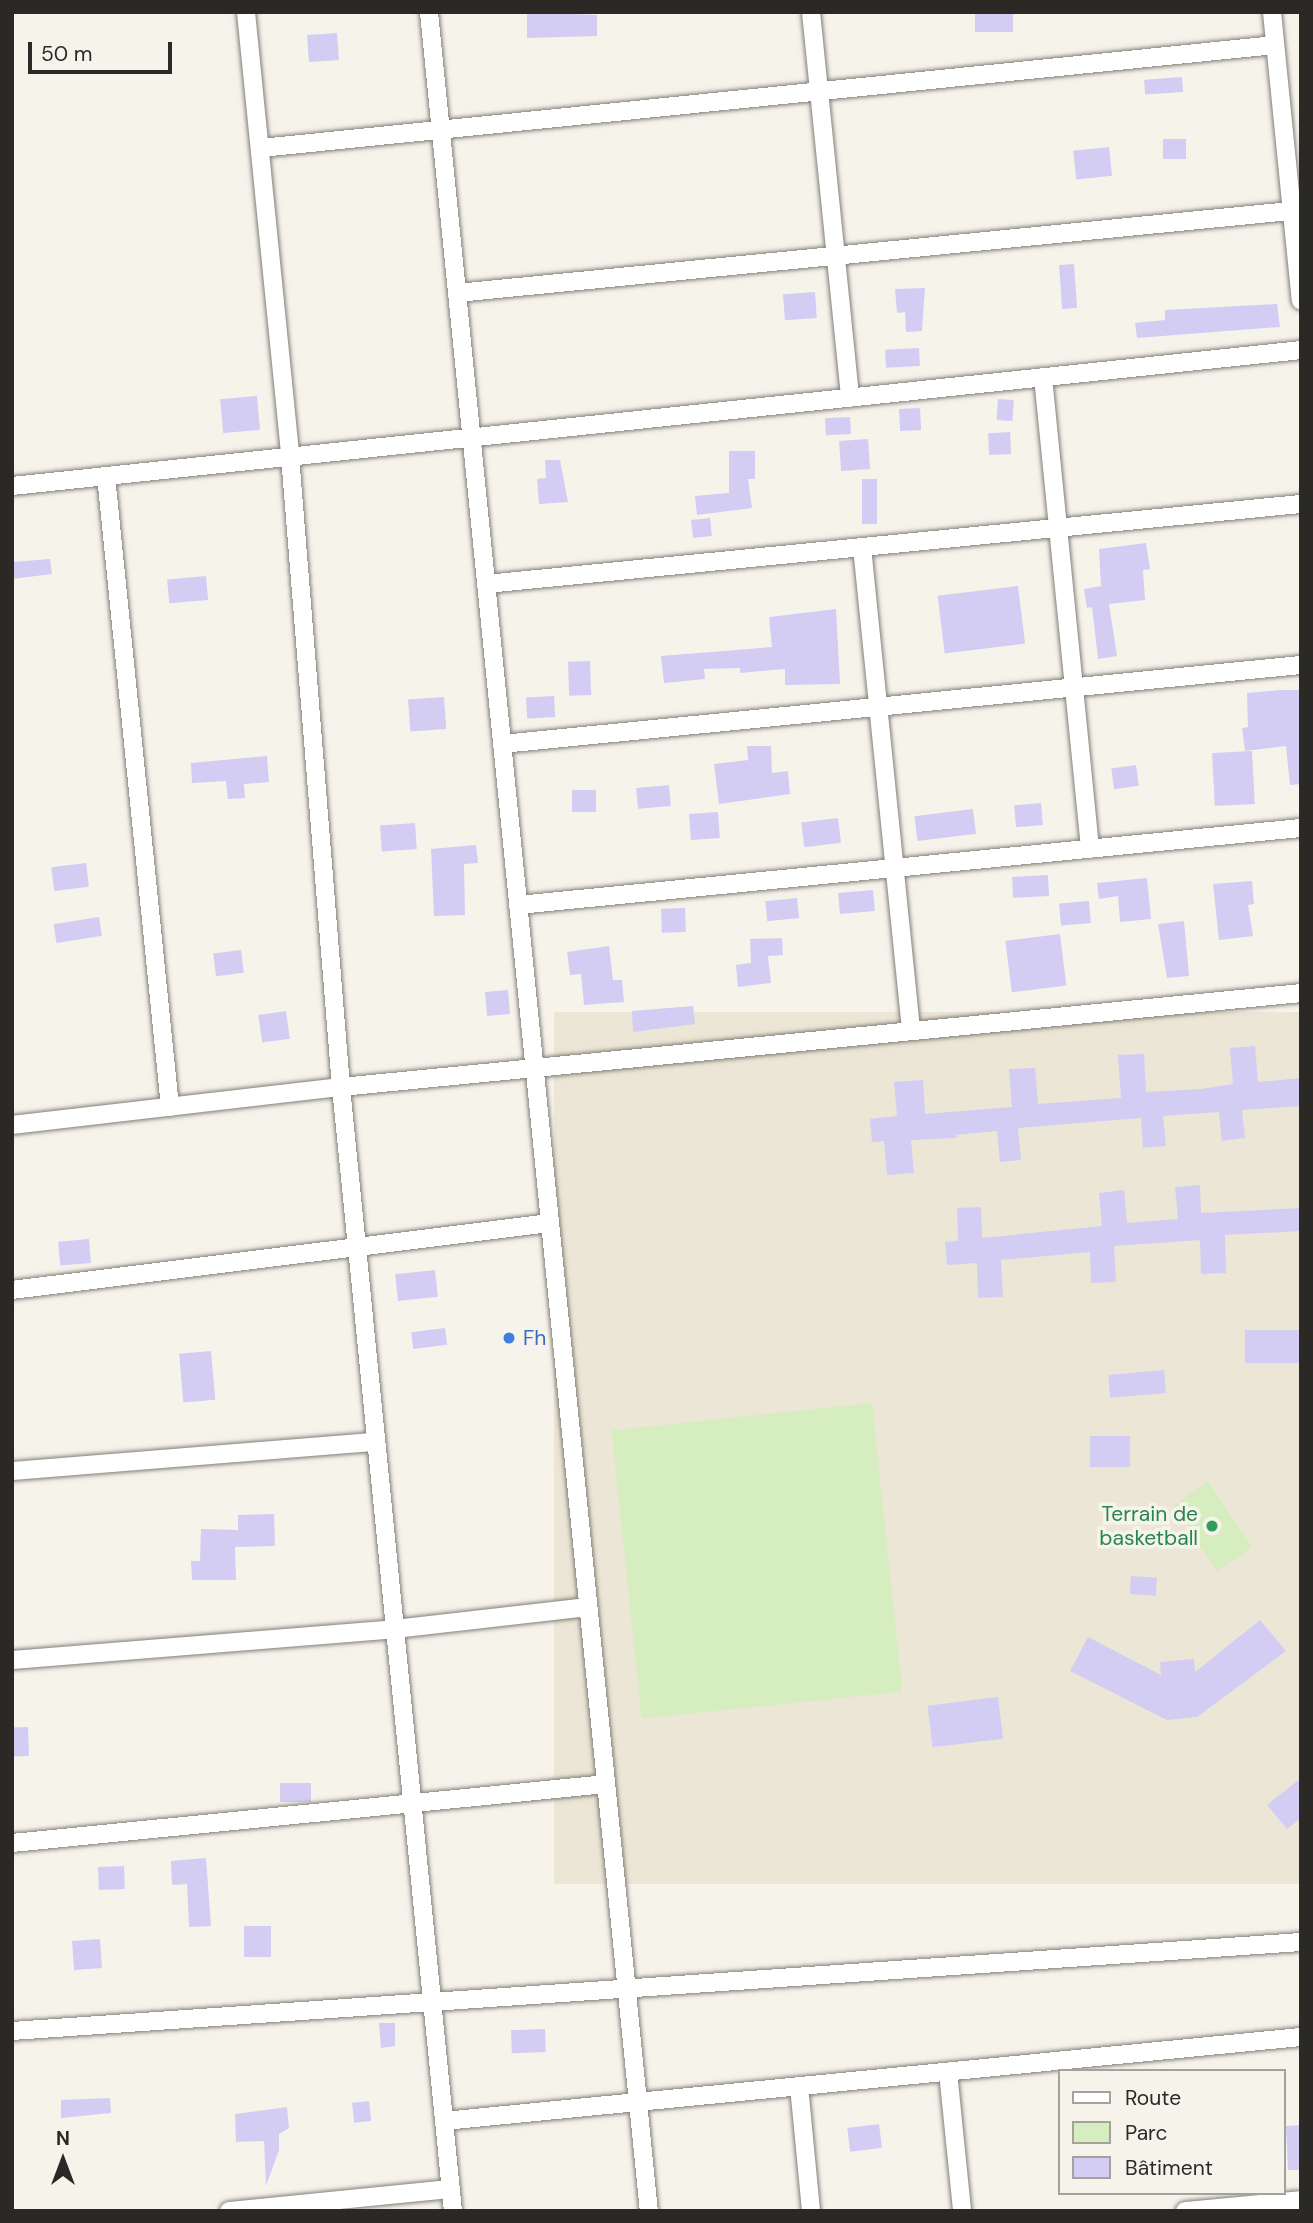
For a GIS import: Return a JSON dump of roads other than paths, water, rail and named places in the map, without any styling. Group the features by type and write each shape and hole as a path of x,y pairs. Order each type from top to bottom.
{"street":[{"path":"246,12 290,456 341,1087 453,2211"},
{"path":"429,12 649,2211"},
{"path":"811,12 850,397"},
{"path":"1272,12 1296,210 1301,302"},
{"path":"261,148 441,127 1275,45"},
{"path":"457,293 1296,210"},
{"path":"12,486 1301,350"},
{"path":"1043,377 1090,849"},
{"path":"106,476 170,1107"},
{"path":"486,584 1301,504"},
{"path":"862,547 911,1031"},
{"path":"502,744 1301,665"},
{"path":"518,905 1301,828"},
{"path":"12,1125 341,1087 1301,993"},
{"path":"12,1290 550,1223"},
{"path":"12,1471 376,1442"},
{"path":"12,1660 395,1629 588,1607"},
{"path":"12,1843 606,1784"},
{"path":"12,2031 1301,1942"},
{"path":"444,2121 1301,2037"},
{"path":"948,2072 962,2211"},
{"path":"799,2086 811,2211"},
{"path":"229,2211 451,2189"},
{"path":"1185,2211 1301,2200"}],"place":[{"name":"Fh","path":"509,1338"},
{"name":"Terrain de basketball","path":"1212,1526"}]}
